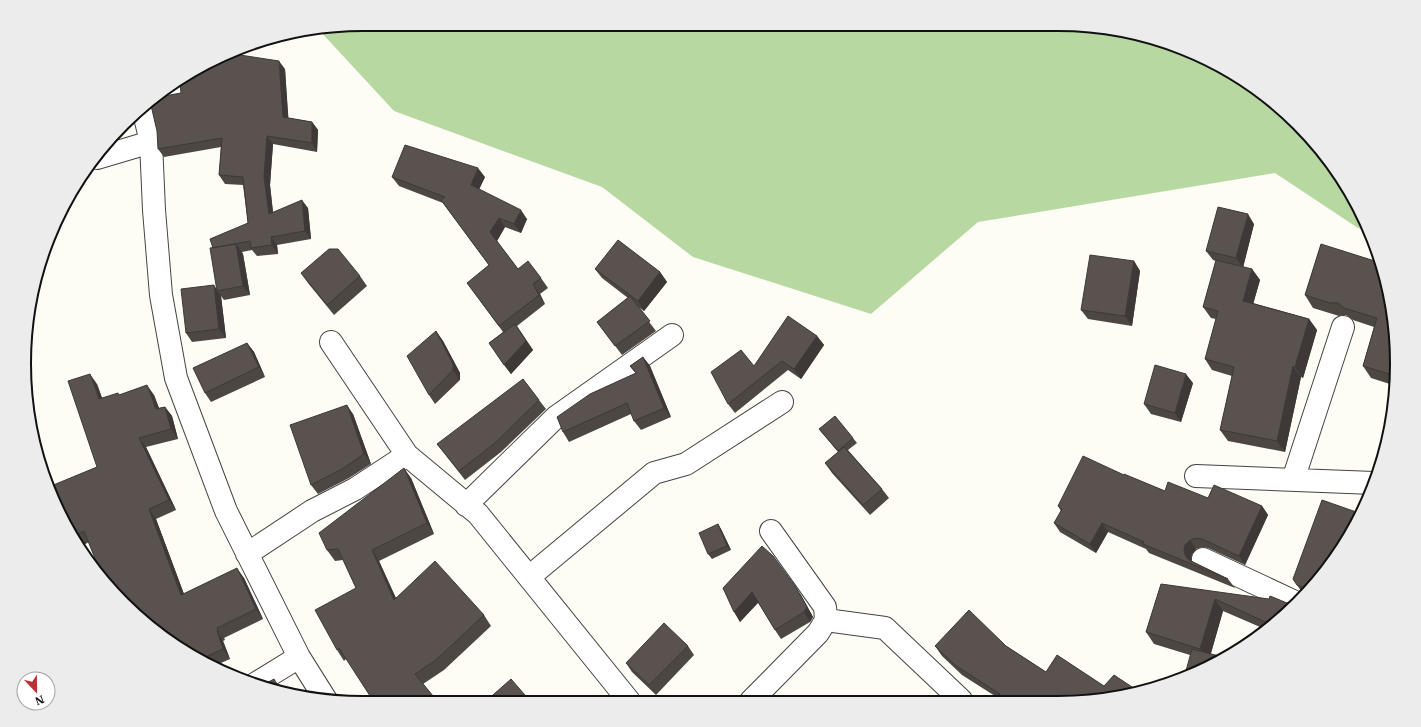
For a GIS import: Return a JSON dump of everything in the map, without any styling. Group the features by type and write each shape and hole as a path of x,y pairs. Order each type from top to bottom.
{"street":[{"path":"144,114 151,142 154,210 161,295 176,378 226,511 299,657 322,693"},
{"path":"104,156 151,142"},
{"path":"1293,480 1343,327"},
{"path":"466,504 556,417 672,335"},
{"path":"331,342 407,455 478,514 625,696"},
{"path":"529,577 654,472 686,464 782,402"},
{"path":"247,554 312,511 355,489 407,455"},
{"path":"1196,476 1368,483"},
{"path":"756,696 818,633 826,620 825,607 771,531"},
{"path":"1203,559 1291,600"},
{"path":"826,620 885,628 957,696"},
{"path":"262,680 299,657"}],"green space":[{"path":"364,31 1058,31 1101,34 1144,42 1185,56 1224,76 1260,100 1293,128 1321,161 1345,197 1362,229 1358,228 1275,173 978,222 871,314 693,257 602,187 394,111 323,34"}],"building":[{"path":"240,55 279,61 283,117 312,122 312,143 267,136 264,177 269,214 302,200 305,231 271,237 272,245 251,248 250,241 213,248 210,239 248,223 243,177 219,175 222,138 158,149 157,131 152,108 167,95 181,93 180,86 216,65"},
{"path":"405,145 478,168 471,185 521,210 514,224 499,218 490,232 518,269 528,261 541,278 533,284 539,295 499,326 467,283 489,265 441,200 445,197 392,177"},
{"path":"1218,207 1248,214 1236,258 1206,251"},
{"path":"618,240 660,272 638,301 595,269"},
{"path":"236,244 243,286 217,291 210,248"},
{"path":"1321,244 1373,261 1384,299 1389,342 1390,374 1363,366 1377,318 1344,308 1338,303 1330,303 1305,295"},
{"path":"329,249 338,249 360,276 327,305 301,273"},
{"path":"1090,255 1134,261 1125,316 1081,310"},
{"path":"1216,260 1252,269 1243,301 1309,319 1295,367 1293,366 1277,441 1220,430 1234,367 1205,359 1218,311 1203,307"},
{"path":"214,285 219,329 186,333 181,289"},
{"path":"630,296 650,321 615,346 597,322"},
{"path":"788,316 817,336 794,369 782,361 728,404 711,372 741,350 754,366"},
{"path":"515,324 526,341 504,365 489,343"},
{"path":"436,331 453,364 453,370 429,395 407,356"},
{"path":"247,343 259,367 205,393 193,368"},
{"path":"643,357 664,408 634,421 627,403 563,432 557,417 590,394 636,373 630,366"},
{"path":"1155,365 1186,374 1175,413 1144,404"},
{"path":"90,374 99,399 118,393 119,395 147,385 156,409 165,407 171,429 139,438 169,500 149,509 181,595 237,568 256,609 217,628 223,649 206,656 179,640 144,613 128,599 100,566 96,560 84,531 78,534 65,511 54,485 97,467 68,381"},
{"path":"523,379 539,400 495,443 459,471 437,444"},
{"path":"347,405 364,454 342,469 311,485 290,425"},
{"path":"835,416 853,438 838,451 819,429"},
{"path":"844,447 882,489 863,505 825,463"},
{"path":"1083,456 1124,475 1165,491 1168,482 1208,498 1214,485 1262,506 1239,556 1202,539 1196,538 1190,540 1185,545 1184,551 1186,557 1191,561 1228,579 1143,544 1144,542 1102,523 1090,544 1054,523 1062,509 1058,506"},
{"path":"404,468 427,523 372,550 394,600 435,561 484,615 436,660 415,674 433,696 370,696 339,648 337,650 315,610 356,588 338,549 327,550 319,533"},
{"path":"1322,500 1356,512 1334,548 1303,587 1297,585 1293,579"},
{"path":"718,524 727,546 708,554 699,533"},
{"path":"762,546 773,556 795,586 807,607 804,612 775,630 752,592 734,612 723,588"},
{"path":"1161,584 1269,599 1270,596 1287,603 1290,602 1266,622 1215,599 1200,649 1146,632"},
{"path":"969,610 1006,646 1046,672 1057,655 1104,686 1114,675 1133,688 1079,695 996,696 1000,694 955,665 935,646"},
{"path":"664,623 688,646 649,685 626,663"},
{"path":"1192,649 1217,655 1205,662 1186,671"},
{"path":"274,679 277,685 277,685 268,682"},
{"path":"511,679 526,696 492,696"}]}
